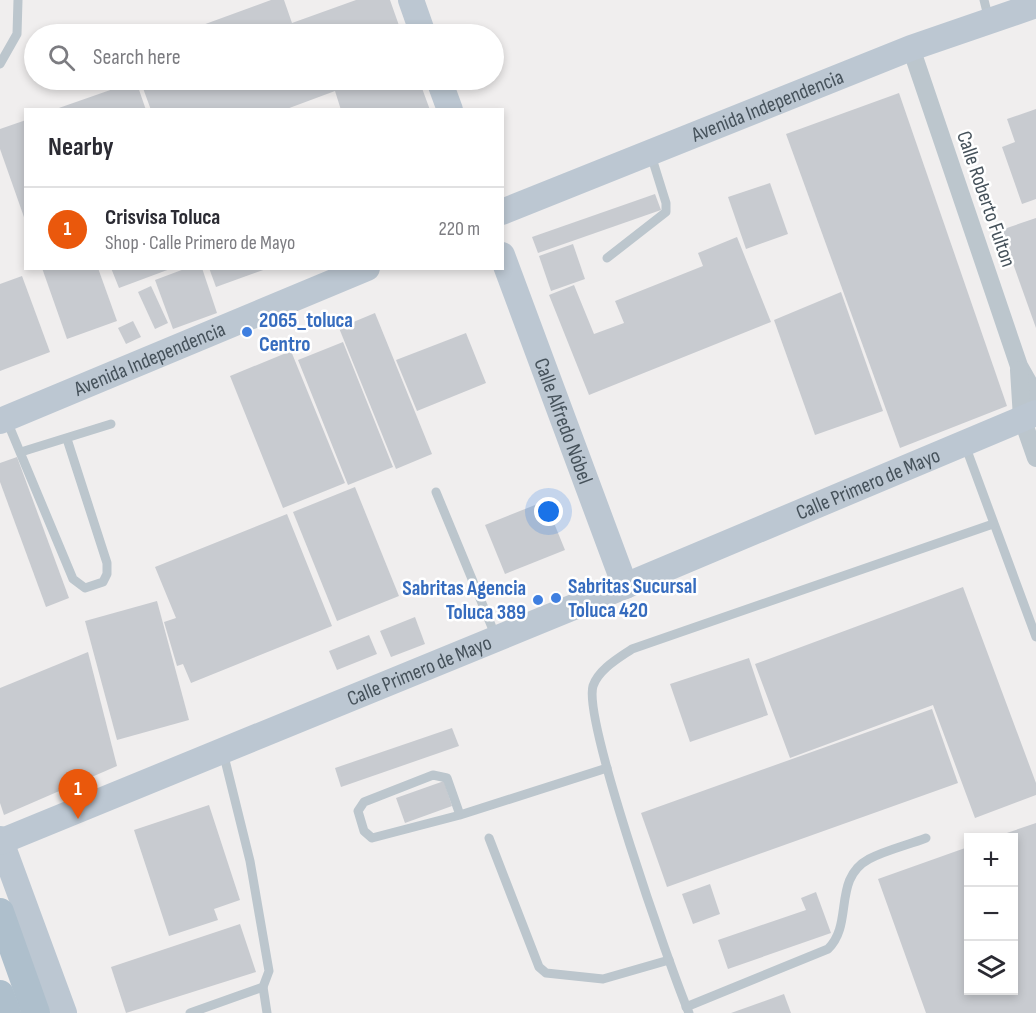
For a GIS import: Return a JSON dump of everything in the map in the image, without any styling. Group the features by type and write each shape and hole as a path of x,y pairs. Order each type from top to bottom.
{"main road":[{"path":"411,0 419,24"},
{"name":"Avenida Independencia","path":"504,211 911,48 987,11 1036,5"},
{"path":"443,90 449,108"},
{"name":"Calle Alfredo Nóbel","path":"504,260 625,586"},
{"name":"Avenida Independencia","path":"3,420 362,270"},
{"name":"Calle Primero de Mayo","path":"0,841 497,639 1029,416"},
{"path":"0,841 64,1013"},
{"path":"0,912 36,1013"},
{"path":"0,994 7,1013"}],"street":[{"name":"Calle Roberto Fulton","path":"911,48 1018,366 1036,458"},
{"name":"Calle Roberto Fulton","path":"1018,366 1036,396"}],"lane":[{"path":"0,64 17,34 18,0"},
{"path":"607,258 666,212 666,203 650,153"},
{"path":"3,420 21,452 73,579 85,588 103,582 107,574 107,563 67,439"},
{"path":"21,452 111,424"},
{"path":"964,443 1036,637"},
{"path":"436,492 497,639"},
{"path":"926,838 868,860 855,870 845,885 841,933 828,950 687,1010 607,768 593,710 593,686 607,666 632,649 993,524"},
{"path":"222,750 250,861 270,961 263,987 267,1013"},
{"path":"460,815 447,778 441,775 364,802 358,811 364,831 372,838 460,815 607,768"},
{"path":"489,838 539,967 546,973 603,980 669,960"},
{"path":"190,1013 263,987"}],"building":[{"path":"271,0 284,0 292,23 356,0 390,0 398,24 205,24"},
{"path":"110,90 139,90 145,108 59,108"},
{"path":"144,90 423,90 429,108 340,108 335,91 289,108 150,108"},
{"path":"899,93 1007,406 900,448 786,134"},
{"path":"1036,109 1036,199 1022,204 1002,147 1015,142 1007,119"},
{"path":"24,121 24,217 0,149 0,129"},
{"path":"770,183 788,234 746,249 728,197"},
{"path":"655,194 661,210 538,253 532,237"},
{"path":"1036,218 1036,328 1001,230"},
{"path":"737,237 771,322 589,395 549,295 574,285 594,334 624,323 615,301 703,266 698,253"},
{"path":"573,244 585,279 551,291 539,256"},
{"path":"43,270 99,270 117,321 67,339"},
{"path":"112,270 167,270 119,288"},
{"path":"182,270 203,270 217,313 173,329 155,280"},
{"path":"210,270 263,270 216,287"},
{"path":"22,276 50,352 0,371 0,284"},
{"path":"151,286 168,323 155,329 138,292"},
{"path":"841,292 883,411 815,435 774,320"},
{"path":"375,313 432,454 396,469 339,328"},
{"path":"133,321 141,337 126,344 118,328"},
{"path":"466,333 486,383 417,411 396,360"},
{"path":"343,342 393,467 348,485 298,360"},
{"path":"291,351 345,483 283,508 230,376"},
{"path":"17,457 69,598 46,607 0,482 0,463"},
{"path":"355,487 399,596 337,621 293,512"},
{"path":"545,501 565,550 505,574 485,525"},
{"path":"287,514 332,626 191,683 183,664 177,666 164,622 176,618 155,567"},
{"path":"963,587 1036,783 1036,795 975,818 933,705 790,758 755,664"},
{"path":"157,601 189,720 117,740 85,621"},
{"path":"415,617 425,644 391,657 380,631"},
{"path":"369,635 377,654 337,670 329,651"},
{"path":"88,652 117,766 4,815 0,803 0,688"},
{"path":"749,658 768,715 690,742 670,684"},
{"path":"932,709 958,783 667,887 641,813"},
{"path":"452,728 459,746 341,787 335,768"},
{"path":"444,781 452,806 405,823 396,798"},
{"path":"209,805 240,900 214,909 218,920 169,936 134,830"},
{"path":"1036,823 1036,1013 926,1013 878,879 964,848 964,995 1018,995 1018,833 1007,833"},
{"path":"710,884 720,914 693,924 682,894"},
{"path":"816,892 831,933 728,969 718,940 806,910 801,898"},
{"path":"240,924 256,972 126,1013 111,967"},
{"path":"784,994 791,1013 731,1013"}],"place":[{"name":"2065_toluca Centro","path":"247,332"},
{"name":"Sabritas Sucursal Toluca 420","path":"556,598"},
{"name":"Sabritas Agencia Toluca 389","path":"538,600"},
{"name":"Crisvisa Toluca","path":"78,819"}]}
